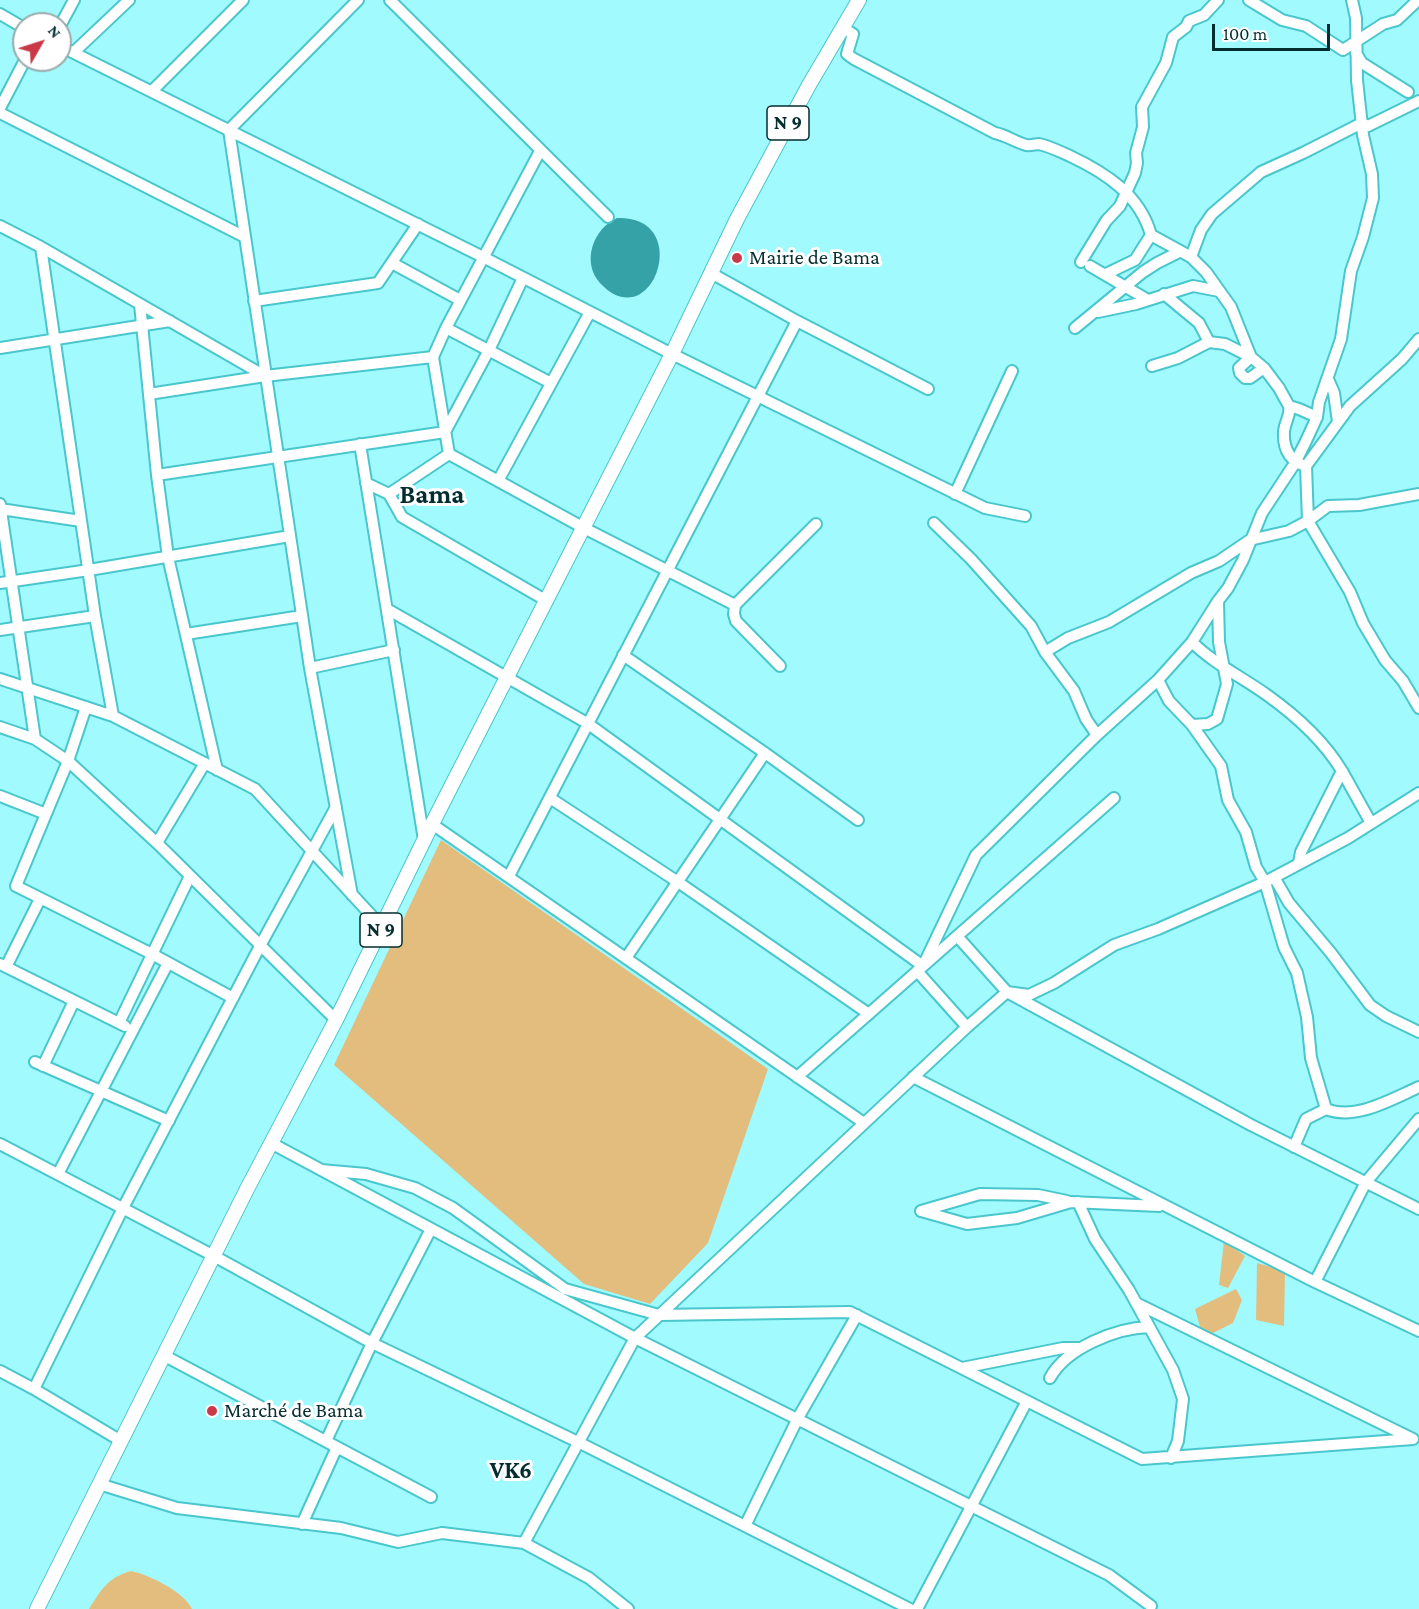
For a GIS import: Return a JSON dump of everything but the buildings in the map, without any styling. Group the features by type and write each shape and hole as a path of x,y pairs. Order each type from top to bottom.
{"main road":[{"name":"N 9","path":"37,1609 760,176 859,0"}],"street":[{"path":"129,0 74,52 672,354 956,494 985,508 1025,516"},
{"path":"152,91 243,0"},
{"path":"229,130 358,0"},
{"path":"390,0 608,217"},
{"path":"1148,300 1085,264 1106,221 1120,206 1135,173 1136,153 1143,127 1142,107 1166,63 1173,38 1190,21 1204,15 1218,0"},
{"path":"1249,0 1282,20 1306,26 1343,50 1356,47 1383,24 1397,20 1418,0"},
{"path":"1352,0 1356,18 1362,123 1372,174 1373,198 1363,237 1350,271 1341,339 1300,464 1308,521 1350,592 1363,623 1385,660 1419,708"},
{"path":"843,28 853,34 848,54 854,59 995,132 1028,146 1042,145 1107,175 1126,191 1142,215 1151,236 1191,257 1206,272 1234,312 1251,357"},
{"path":"1356,47 1362,63 1408,92"},
{"path":"0,108 19,72"},
{"path":"1408,92 1419,87"},
{"path":"1404,108 1408,92"},
{"path":"1362,123 1368,126 1419,101"},
{"path":"0,113 245,237"},
{"path":"1191,257 1201,230 1212,214 1261,172 1362,123"},
{"path":"229,130 310,668 352,895"},
{"path":"449,454 433,357 460,300 540,151"},
{"path":"254,301 378,283 418,224"},
{"path":"1,227 41,247 265,376"},
{"path":"1106,274 1135,261 1151,236"},
{"path":"41,247 95,616 112,716"},
{"path":"1075,328 1157,263 1179,252"},
{"path":"392,262 460,300"},
{"path":"711,273 928,389"},
{"path":"445,432 489,350 523,278"},
{"path":"1095,313 1193,286 1219,291"},
{"path":"1164,294 1199,323 1209,342"},
{"path":"140,304 157,475 168,557 217,770"},
{"path":"498,481 590,312"},
{"path":"0,348 170,321"},
{"path":"509,876 797,321"},
{"path":"446,328 551,383"},
{"path":"920,968 976,855 1097,735 1158,680 1192,642 1228,588 1262,513 1350,406 1402,359 1419,339"},
{"path":"1152,366 1178,358 1209,342 1225,344 1251,357 1264,368 1279,388 1288,406 1290,414 1284,429 1288,454 1300,464"},
{"path":"149,394 265,376 433,357"},
{"path":"1251,357 1239,368 1245,378 1250,378 1264,368"},
{"path":"956,494 1012,371"},
{"path":"1328,379 1334,393 1338,422"},
{"path":"1288,406 1317,417"},
{"path":"157,475 445,432"},
{"path":"360,444 424,840"},
{"path":"449,454 584,528 735,605"},
{"path":"389,494 449,454"},
{"path":"366,483 389,494 402,517 547,601"},
{"path":"1045,652 1068,638 1109,622 1191,573 1219,561 1250,540 1289,531 1308,521 1328,506 1359,505 1419,494"},
{"path":"0,504 34,739"},
{"path":"0,509 81,521"},
{"path":"934,523 1002,592 1031,626 1045,652 1074,691 1086,719 1097,735"},
{"path":"780,666 736,621 735,605 816,524"},
{"path":"0,583 290,536"},
{"path":"1192,725 1208,724 1217,719 1227,684 1219,642 1218,601"},
{"path":"387,609 587,723 920,968 966,1027"},
{"path":"0,630 95,616"},
{"path":"186,634 302,616"},
{"path":"1192,642 1205,655 1268,696 1306,728 1333,756 1371,823"},
{"path":"310,668 394,650"},
{"path":"623,655 858,820"},
{"path":"0,679 112,716 255,789 382,927"},
{"path":"1158,680 1169,701 1192,725 1221,766 1228,800 1246,832 1256,867 1270,880 1325,945 1370,1005 1386,1016 1419,1032"},
{"path":"86,707 68,761 16,886 152,954 233,998"},
{"path":"0,727 34,739 68,761 157,843 336,1020"},
{"path":"626,958 765,753"},
{"path":"157,843 205,763"},
{"path":"1299,863 1301,852 1342,771"},
{"path":"524,1543 580,1443 634,1338 966,1027 1007,992 1029,995 1054,983 1114,945 1158,929 1270,880 1419,793"},
{"path":"0,796 46,814"},
{"path":"550,798 678,882 869,1014"},
{"path":"797,1077 1114,798"},
{"path":"34,1389 123,1208 260,946 336,807"},
{"path":"432,824 864,1123"},
{"path":"119,1023 190,876"},
{"path":"1270,880 1284,947 1297,973 1307,1017 1311,1058 1326,1108 1337,1113 1357,1111 1388,1101 1419,1087"},
{"path":"40,898 3,965 133,1030"},
{"path":"957,936 1007,992 1294,1147 1419,1209"},
{"path":"58,1174 168,963"},
{"path":"74,1000 39,1064 169,1121"},
{"path":"913,1077 1315,1282 1419,1331"},
{"path":"1294,1147 1306,1119 1326,1108"},
{"path":"1315,1282 1366,1182 1419,1119"},
{"path":"0,1143 214,1256 372,1343 580,1443 910,1609"},
{"path":"271,1143 634,1338 1109,1575 1151,1606"},
{"path":"321,1170 366,1174 415,1188 453,1208 565,1289 659,1315 850,1312 1142,1459 1416,1441"},
{"path":"1074,1202 1017,1218 967,1224 921,1211 980,1194 1038,1195 1074,1202 1164,1206"},
{"path":"1074,1202 1136,1303 1173,1370 1183,1400 1178,1442 1171,1458"},
{"path":"326,1441 372,1343 431,1229"},
{"path":"1136,1303 1416,1441"},
{"path":"745,1526 798,1418 857,1315"},
{"path":"1050,1378 1056,1366 1079,1348 1123,1331 1149,1327"},
{"path":"962,1368 1063,1348 1079,1348"},
{"path":"1043,1352 1056,1366"},
{"path":"165,1356 431,1497"},
{"path":"0,1371 122,1441"},
{"path":"917,1609 1027,1401"},
{"path":"302,1524 336,1447"},
{"path":"99,1484 177,1508 341,1528 398,1542 442,1533 524,1543 589,1578 628,1609"}],"shaded area":[{"path":"441,840 768,1069 708,1243 650,1304 584,1284 334,1065"},
{"path":"1224,1241 1245,1256 1228,1288 1219,1285"},
{"path":"1257,1263 1285,1271 1284,1326 1256,1320"},
{"path":"1236,1289 1242,1300 1233,1323 1203,1338 1195,1309"},
{"path":"131,1571 166,1585 182,1596 192,1609 89,1609 111,1581"}],"water":[{"path":"617,218 641,222 655,235 660,252 657,270 649,286 636,296 619,296 600,283 591,266 592,247 596,238 609,223"}],"place":[{"name":"Mairie de Bama","path":"737,258"},
{"name":"Marché de Bama","path":"212,1411"}],"district":[{"name":"Bama","path":"432,495"},
{"name":"VK6","path":"511,1471"}]}
